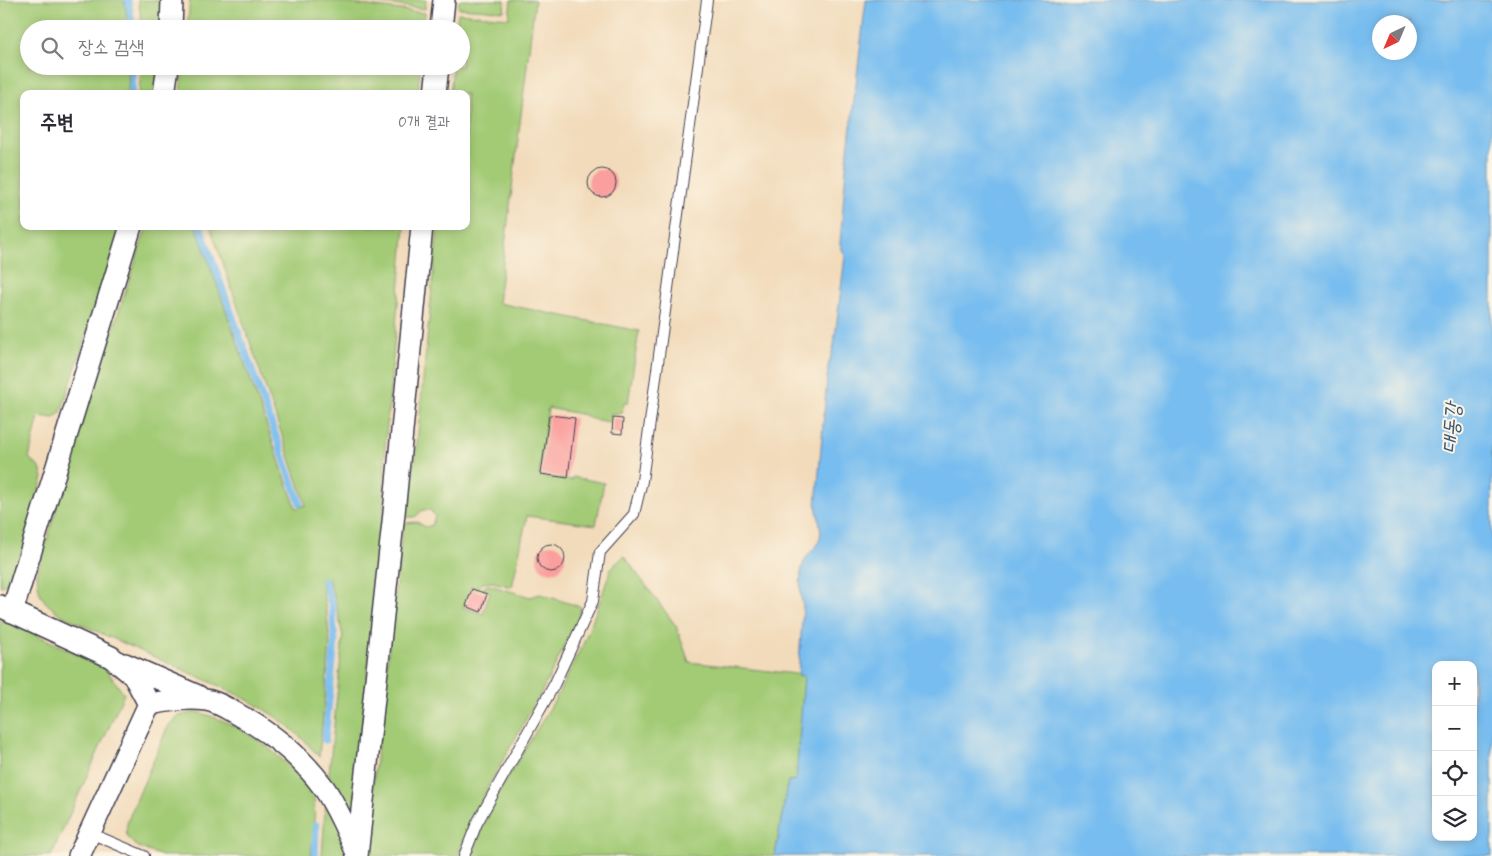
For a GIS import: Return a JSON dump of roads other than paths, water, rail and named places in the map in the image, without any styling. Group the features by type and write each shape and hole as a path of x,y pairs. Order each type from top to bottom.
{"street":[{"path":"171,20 172,0"},
{"path":"442,20 444,0"},
{"path":"165,90 167,75"},
{"path":"435,90 437,75"},
{"path":"130,230 6,609 208,700 267,731 293,752 324,788 342,818 357,855"},
{"path":"357,855 393,523 422,230"},
{"path":"111,657 134,676 150,704"},
{"path":"150,704 178,699 208,700"},
{"path":"79,856 150,704"}],"lane":[{"path":"464,856 477,823 554,685 593,601 600,552 634,514 642,481 707,0"},
{"path":"90,833 144,856"}],"water":[{"name":"대동강","path":"866,0 1492,0 1492,856 775,856 788,781 796,780 804,676 798,675 803,607 800,577 805,560 820,538 820,522 816,506 828,367 834,345 845,256 840,244 846,168"}],"waterway":[{"path":"128,0 131,20"},
{"path":"132,90 133,75"},
{"path":"201,230 300,503"},
{"path":"324,581 332,606 335,642 325,740"},
{"path":"315,856 316,825"}]}
